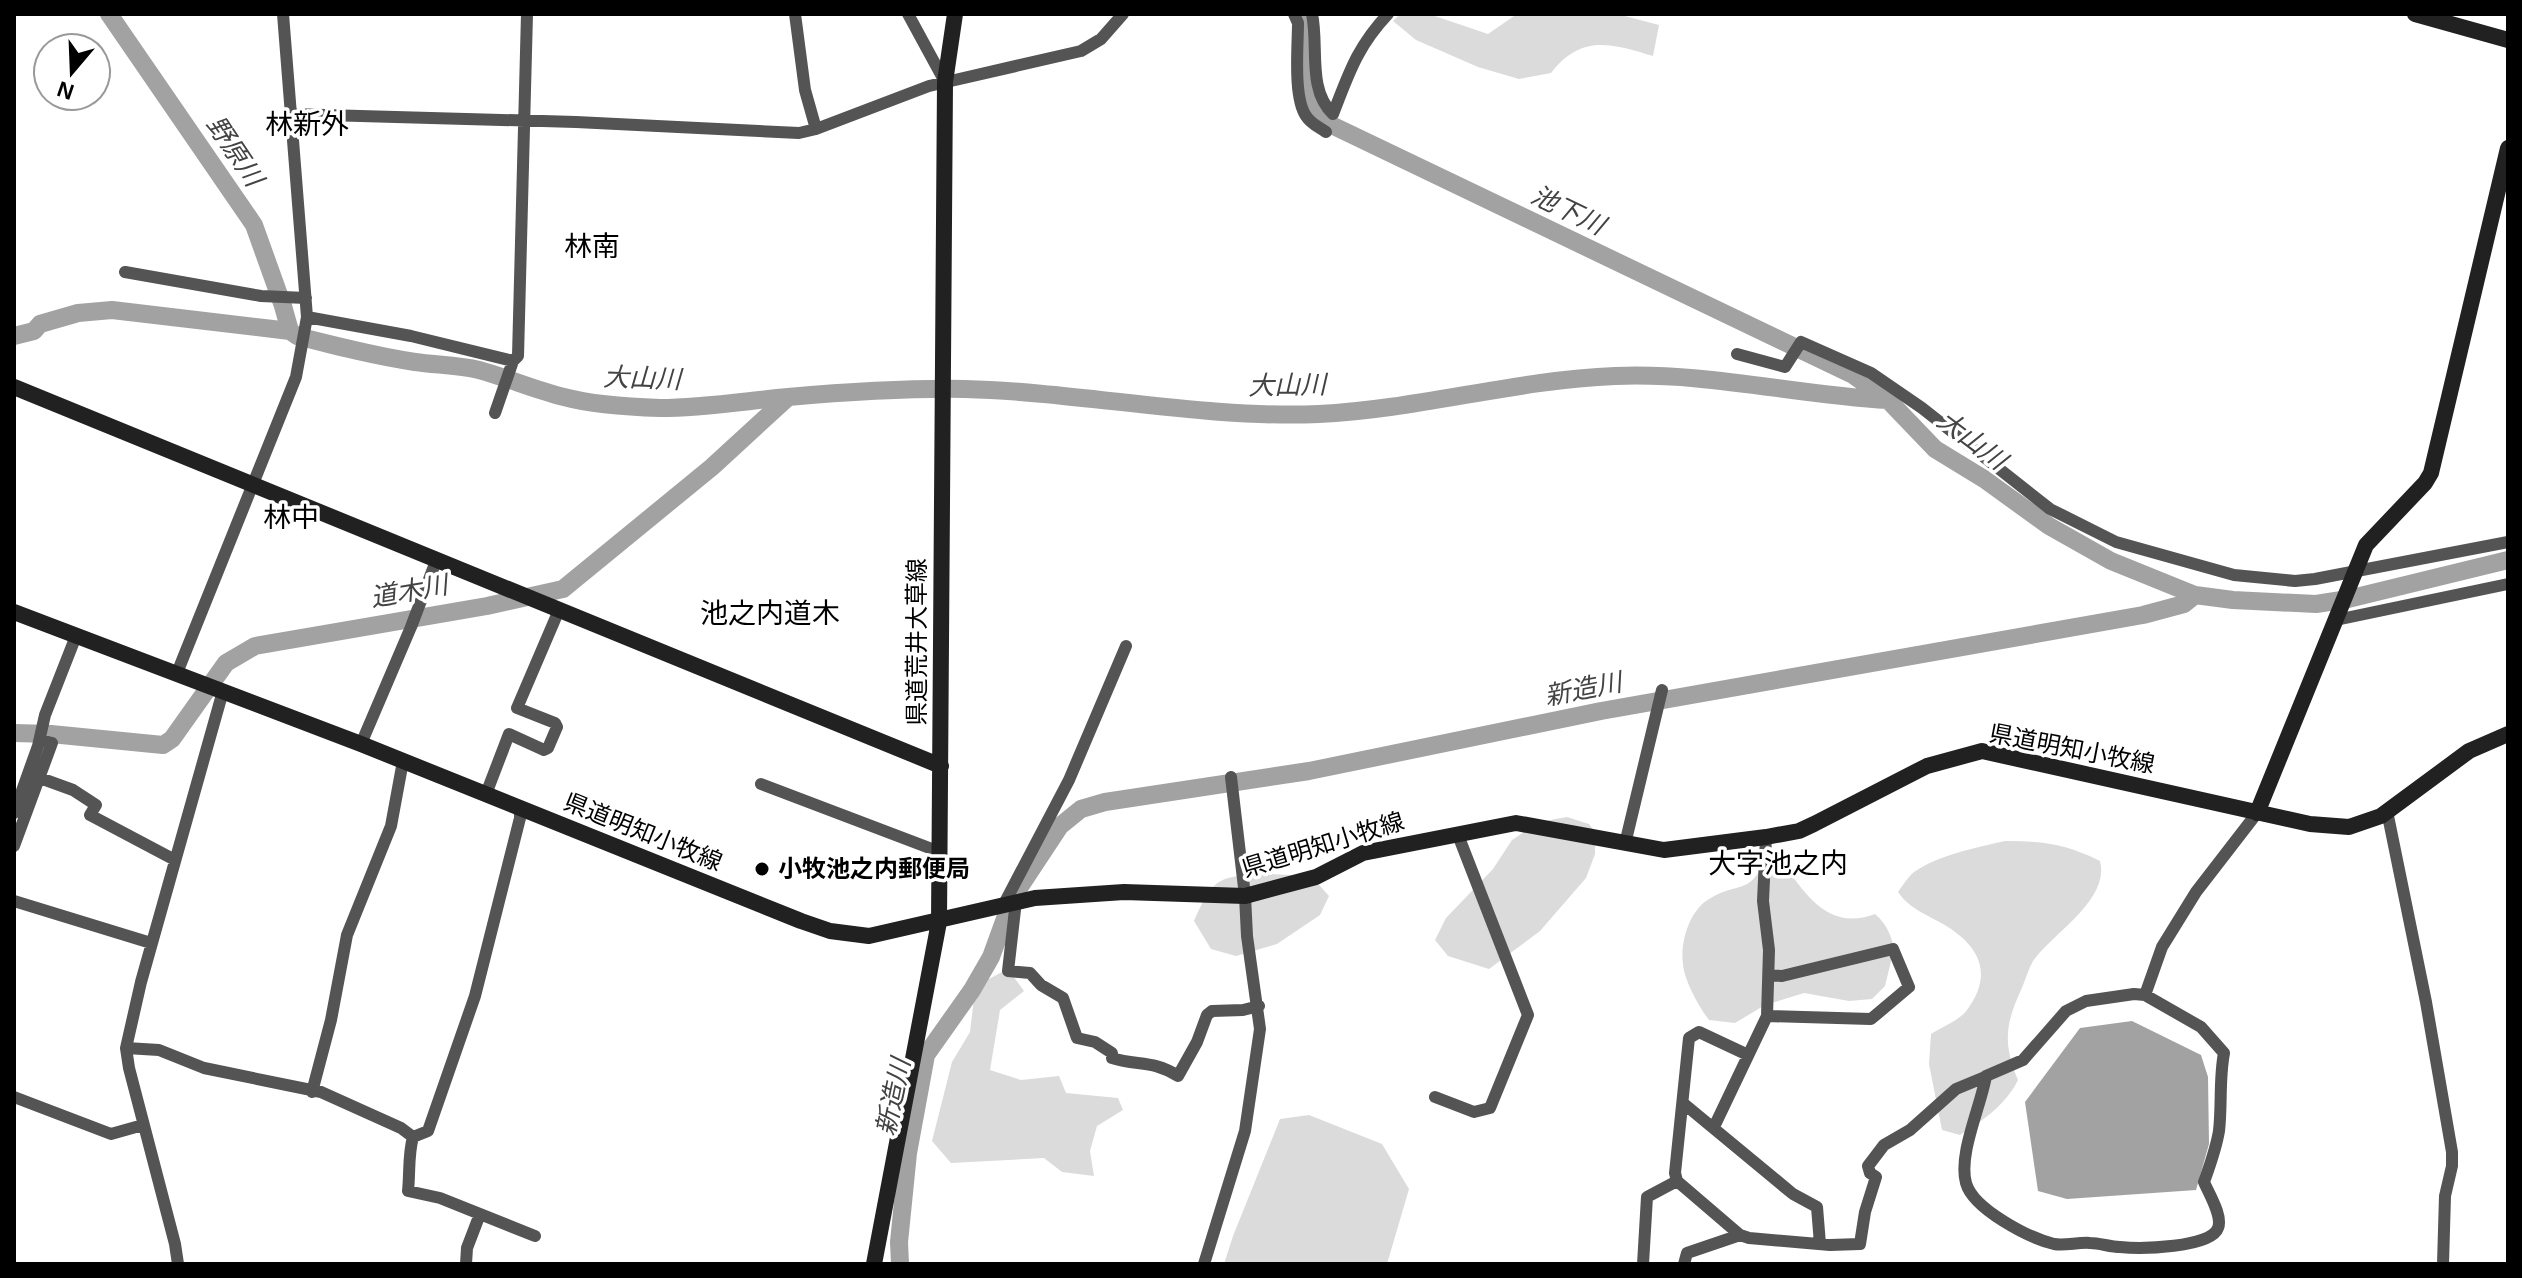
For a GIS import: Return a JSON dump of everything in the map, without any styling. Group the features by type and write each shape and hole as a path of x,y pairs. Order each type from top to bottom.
{"main road":[{"name":"県道荒井大草線","path":"874,1264 939,922 945,82 955,14"},
{"path":"2415,14 2508,40"},
{"path":"2257,813 2366,545 2431,473 2508,148"},
{"path":"14,387 941,766"},
{"name":"県道明知小牧線","path":"14,612 361,744 830,931 869,936 939,922 1010,902 1124,892 1245,896 1316,877 1363,853 1516,823 1664,850 1766,837 1799,831 1927,766 1982,751 2310,824 2349,827 2387,811 2469,751 2508,734"}],"street":[{"path":"177,673 299,369 303,347 306,298 283,14"},
{"path":"495,412 512,364 518,356 527,14"},
{"path":"795,14 805,90 816,129"},
{"path":"908,14 945,82"},
{"path":"290,114 799,133 945,82 1081,51 1101,39 1123,14"},
{"path":"1294,14 1298,23 1302,109 1311,122 1326,132"},
{"path":"1312,14 1318,92 1333,114 1354,59 1367,37 1388,14"},
{"path":"125,272 271,296 306,298"},
{"path":"307,317 411,336 512,364"},
{"path":"1737,354 1785,367 1801,342 1871,373 1922,408 2050,509 2116,542 2234,575 2295,581 2508,542"},
{"path":"361,744 436,561"},
{"path":"2336,620 2508,584"},
{"path":"486,794 509,734 544,750 548,748 557,727 555,723 517,708 553,607"},
{"path":"14,813 44,738 76,636"},
{"path":"1126,646 1069,780 1010,902 1008,971 1030,973 1041,985 1063,998 1077,1038 1106,1047 1112,1058 1129,1063 1153,1064 1178,1076 1197,1042 1207,1015 1212,1011 1259,1006"},
{"path":"178,1264 126,1048 175,860 213,687"},
{"path":"1625,844 1662,690"},
{"path":"14,846 40,778 44,738"},
{"path":"312,1092 331,1020 347,935 391,826 403,761"},
{"path":"1204,1264 1245,1131 1260,1029 1231,777"},
{"path":"40,778 73,790 96,805 90,815 175,860"},
{"path":"761,784 940,852"},
{"path":"413,1137 428,1131 463,1033 520,809"},
{"path":"2387,811 2426,1002 2452,1152 2445,1196 2443,1264"},
{"path":"2145,995 2162,947 2196,892 2257,813"},
{"path":"1435,1097 1474,1112 1490,1108 1528,1015 1458,835"},
{"path":"1714,1127 1767,1016 1769,975 1763,901 1766,837"},
{"path":"14,901 151,943"},
{"path":"1767,1016 1871,1019 1909,987 1893,949 1782,976 1769,975"},
{"path":"1748,1055 1699,1032 1689,1038 1675,1173 1677,1181 1740,1235 1820,1244 1860,1244 1865,1212 1876,1177 1870,1173 1868,1166 1884,1145 1920,1123 1956,1089 1986,1076 2023,1060 2066,1011 2086,1001 2145,995 2201,1027 2224,1053 2216,1150 2204,1182 2219,1219 2219,1227 2208,1239 2185,1244 2120,1248 2092,1243 2057,1245 1986,1211 1973,1197 1965,1176 1968,1145 1986,1076"},
{"path":"126,1048 159,1050 204,1068 321,1092 401,1128 413,1137"},
{"path":"14,1097 111,1134 143,1125"},
{"path":"1683,1103 1793,1194 1817,1207 1820,1244"},
{"path":"413,1137 408,1154 408,1191 440,1198 535,1236"},
{"path":"1643,1264 1647,1197 1677,1181"},
{"path":"466,1264 467,1248 480,1214"},
{"path":"1684,1264 1687,1253 1740,1235"}],"shaded area":[{"path":"1400,14 1429,14 1488,34 1517,14 1617,14 1659,25 1653,56 1610,45 1585,47 1562,61 1551,73 1519,79 1478,67 1416,40 1393,21"},
{"path":"1567,817 1589,824 1595,832 1595,854 1586,878 1540,931 1489,969 1448,956 1435,940 1446,918 1493,869 1512,840 1539,822"},
{"path":"2005,841 2065,847 2100,861 2101,875 2089,902 2042,950 2028,972 2009,1024 2008,1045 2018,1080 2000,1105 1960,1135 1942,1130 1929,1064 1931,1034 1967,1010 1979,986 1980,964 1960,935 1915,908 1898,892 1914,872 1935,861"},
{"path":"1769,849 1776,852 1816,904 1828,912 1857,918 1875,914 1884,923 1896,956 1892,957 1885,986 1872,999 1849,1001 1804,993 1765,1005 1735,1023 1709,1020 1705,1015 1684,970 1682,956 1687,929 1706,901 1750,882 1763,865"},
{"path":"1268,874 1311,876 1329,896 1320,915 1277,944 1236,956 1211,949 1194,921 1213,887 1228,878"},
{"path":"1002,972 1013,976 1024,991 1000,1010 990,1070 1021,1080 1059,1076 1066,1093 1118,1098 1123,1110 1097,1126 1090,1151 1094,1176 1062,1172 1044,1158 951,1163 932,1141 952,1062 970,1032 974,998 987,980"},
{"path":"2132,1021 2201,1055 2208,1077 2209,1144 2196,1190 2067,1199 2038,1191 2025,1102 2080,1028"},
{"path":"1309,1115 1382,1144 1409,1189 1387,1264 1224,1264 1280,1119"}],"waterway":[{"name":"野原川","path":"109,14 254,225 290,331"},
{"name":"池下川","path":"1303,14 1309,42 1311,98 1321,120 1853,375 1888,400 1935,449 1984,479 2049,526 2111,561 2195,595 2316,604 2508,560"},
{"name":"大山川","path":"14,336 34,331 40,324 78,313 112,310 290,331 297,336 370,354 479,370 575,400 660,408 854,392 965,389 1231,413 1319,414 1393,407 1504,388 1615,376 1684,377 1888,400"},
{"name":"道木川","path":"14,733 163,745 172,739 226,663 255,646 487,606 563,589 712,467 786,399"},
{"name":"新造川","path":"1017,891 1060,826 1081,809 1105,802 1309,771 1601,711 2143,615 2184,604 2195,595"},
{"name":"新造川","path":"900,1264 899,1242 908,1153 926,1055 972,990 991,957 1007,913"}],"place":[{"name":"小牧池之内郵便局","path":"762,869"}],"district":[{"name":"林新外","path":"307,124"},
{"name":"林南","path":"592,246"},
{"name":"林中","path":"291,517"},
{"name":"池之内道木","path":"770,613"},
{"name":"大字池之内","path":"1778,863"}]}
